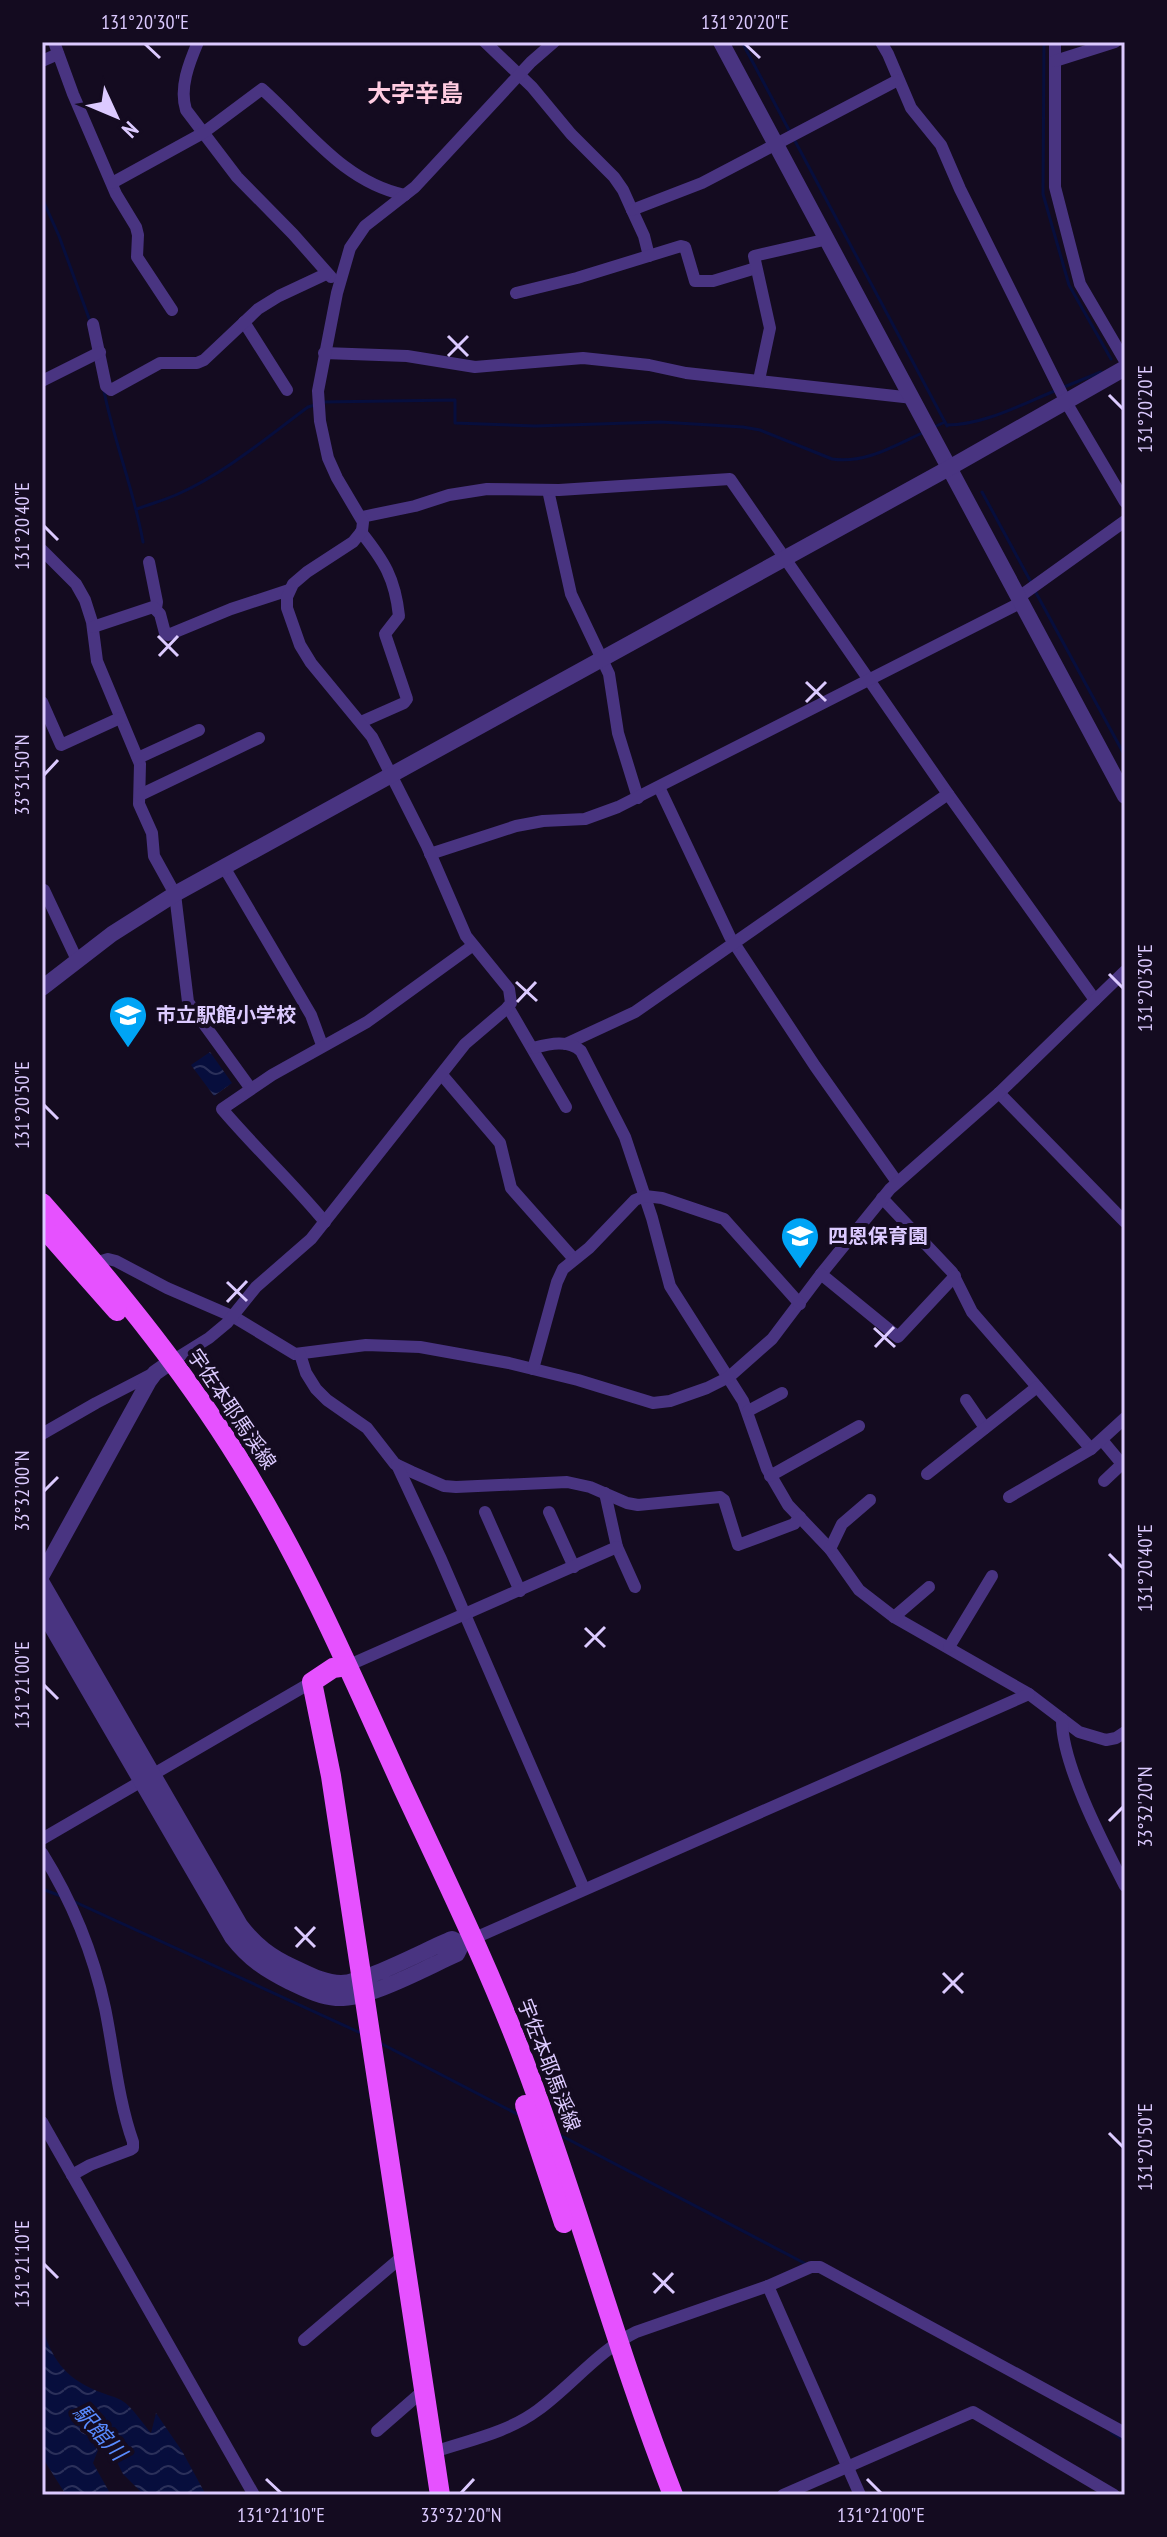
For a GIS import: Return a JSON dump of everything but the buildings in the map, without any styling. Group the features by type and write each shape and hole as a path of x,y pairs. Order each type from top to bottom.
{"main road":[{"name":"宇佐本耶馬渓線","path":"42,1203 95,1263 162,1367"},
{"name":"宇佐本耶馬渓線","path":"42,1226 162,1367 215,1422 283,1536 340,1667 515,2038 536,2093 658,2495"},
{"path":"340,1667 312,1682 331,1776 440,2495"},
{"name":"宇佐本耶馬渓線","path":"467,1941 612,2348 673,2495"}],"street":[{"path":"198,42 185,83 183,99 186,110 244,185 293,234 326,274 340,281"},
{"path":"485,42 520,75 571,134 614,177 644,236 649,256"},
{"path":"149,562 156,608 168,635 231,609 289,590 298,579 353,542 361,532 362,517 337,478 325,448 318,399 318,379 350,248 365,226 405,195 554,42"},
{"path":"721,42 1125,796"},
{"path":"881,42 911,108 941,145 966,203 1066,402 1125,502"},
{"path":"1055,42 1055,187 1058,206 1080,284 1125,361"},
{"path":"1055,61 1115,42"},
{"path":"42,61 56,48 112,183 137,231 137,257 172,310"},
{"path":"632,210 702,183 898,80"},
{"path":"112,183 203,133 262,89 320,147 356,176 371,185 405,195"},
{"path":"759,380 770,328 753,259 757,254 828,239"},
{"path":"516,293 684,246 693,278 698,282 756,268"},
{"path":"93,324 106,386 111,390 160,363 197,363 204,360 267,303 326,274"},
{"path":"244,322 287,390"},
{"path":"42,381 100,352"},
{"path":"324,353 407,356 475,367 583,358 913,398"},
{"path":"42,988 77,960 175,894 1125,368"},
{"path":"362,517 458,493 495,488 548,490 730,479 1095,1000"},
{"path":"548,490 571,594 609,674 618,733 638,798"},
{"path":"430,854 516,826 585,819 638,798 1021,599 1125,521"},
{"path":"361,532 392,579 399,616 385,634 407,699 361,722"},
{"path":"42,550 81,591 93,627 97,661 138,758 141,771 139,804 152,833 154,856 175,894 188,1002 251,1089"},
{"path":"42,1434 162,1367 209,1338 234,1317 256,1287 305,1245 470,1038 508,1007 512,999 509,989 472,946 372,737 300,645 287,608 289,590"},
{"path":"93,627 150,607 156,608"},
{"path":"42,702 61,745 120,718"},
{"path":"138,758 199,730"},
{"path":"140,795 259,738"},
{"path":"659,787 735,944 897,1182"},
{"path":"566,1044 635,1012 948,794"},
{"path":"224,867 311,1015 322,1045"},
{"path":"42,891 77,960"},
{"path":"325,1222 222,1109 322,1045 367,1022 472,946"},
{"path":"95,1263 108,1259 116,1261 234,1317 286,1350 300,1354 366,1345 420,1347 533,1369 653,1403 670,1401 729,1377 772,1339 897,1182 999,1093 1125,971"},
{"path":"508,1007 566,1107"},
{"path":"533,1048 566,1044 576,1046 581,1051 625,1137 673,1292 748,1411 770,1476 782,1496 830,1549 859,1590 894,1617 1029,1694 1079,1732 1100,1739 1111,1739 1125,1732"},
{"path":"442,1075 500,1143 511,1188 574,1259"},
{"path":"999,1093 1125,1222"},
{"path":"533,1369 563,1269 589,1248 635,1200 645,1196 669,1199 724,1219 800,1304"},
{"path":"882,1198 955,1276 972,1312 1091,1449"},
{"path":"821,1274 898,1337 955,1276"},
{"path":"300,1354 306,1373 316,1389 367,1428 389,1458 397,1465 451,1487 567,1482 638,1505 722,1498 738,1545 794,1524 800,1517"},
{"path":"42,1575 162,1367"},
{"path":"927,1474 1037,1387"},
{"path":"748,1411 782,1393"},
{"path":"966,1400 985,1428"},
{"path":"1009,1497 1091,1449 1125,1418"},
{"path":"770,1476 859,1426"},
{"path":"1102,1440 1122,1464 1104,1481"},
{"path":"397,1465 584,1889"},
{"path":"605,1493 617,1547 635,1587"},
{"path":"830,1549 842,1524 870,1500"},
{"path":"485,1512 520,1591"},
{"path":"549,1512 574,1567"},
{"path":"340,1667 465,1616 617,1547"},
{"path":"949,1647 992,1576"},
{"path":"42,1583 148,1779"},
{"path":"894,1617 929,1587"},
{"path":"42,1610 240,1925 255,1943 272,1957 318,1978 362,1986 452,1939 467,1941 1029,1694"},
{"path":"42,1839 312,1682"},
{"path":"1062,1719 1064,1746 1125,1886"},
{"path":"42,1853 84,1934 104,2006 133,2142 130,2150 72,2175"},
{"path":"42,2122 254,2495"},
{"path":"304,2340 404,2255"},
{"path":"434,2452 496,2433 524,2419 636,2332 768,2286 811,2267 820,2267 1125,2433"},
{"path":"768,2286 860,2495"},
{"path":"377,2431 424,2390"},
{"path":"783,2495 973,2412 1114,2495"}],"water":[{"path":"210,1052 232,1083 214,1096 191,1065"},
{"name":"駅館川","path":"42,2325 55,2357 67,2373 125,2403 151,2433 156,2413 182,2451 206,2495 144,2495 123,2474 111,2450 100,2445 93,2463 111,2495 66,2495 42,2457"}],"waterway":[{"path":"742,42 791,134"},
{"path":"1044,42 1043,194 1069,285 1111,359"},
{"path":"795,141 947,426"},
{"path":"42,198 90,321"},
{"path":"1064,387 1101,372"},
{"path":"947,425 989,418 1057,390"},
{"path":"104,391 143,542"},
{"path":"322,402 455,400 455,423 535,426 661,422 743,427 760,430 832,459 844,460 879,453 924,432"},
{"path":"137,509 178,494 212,476 315,405"},
{"path":"934,427 945,422"},
{"path":"982,492 1032,584"},
{"path":"1035,591 1125,756"},
{"path":"42,1889 61,1896"},
{"path":"75,1902 363,2034"},
{"path":"380,2043 519,2115"},
{"path":"558,2134 806,2264"},
{"path":"1111,2432 1125,2441"}],"place":[{"name":"市立駅館小学校","path":"128,1049"},
{"name":"四恩保育園","path":"800,1270"}],"district":[{"name":"大字辛島","path":"415,94"}]}
